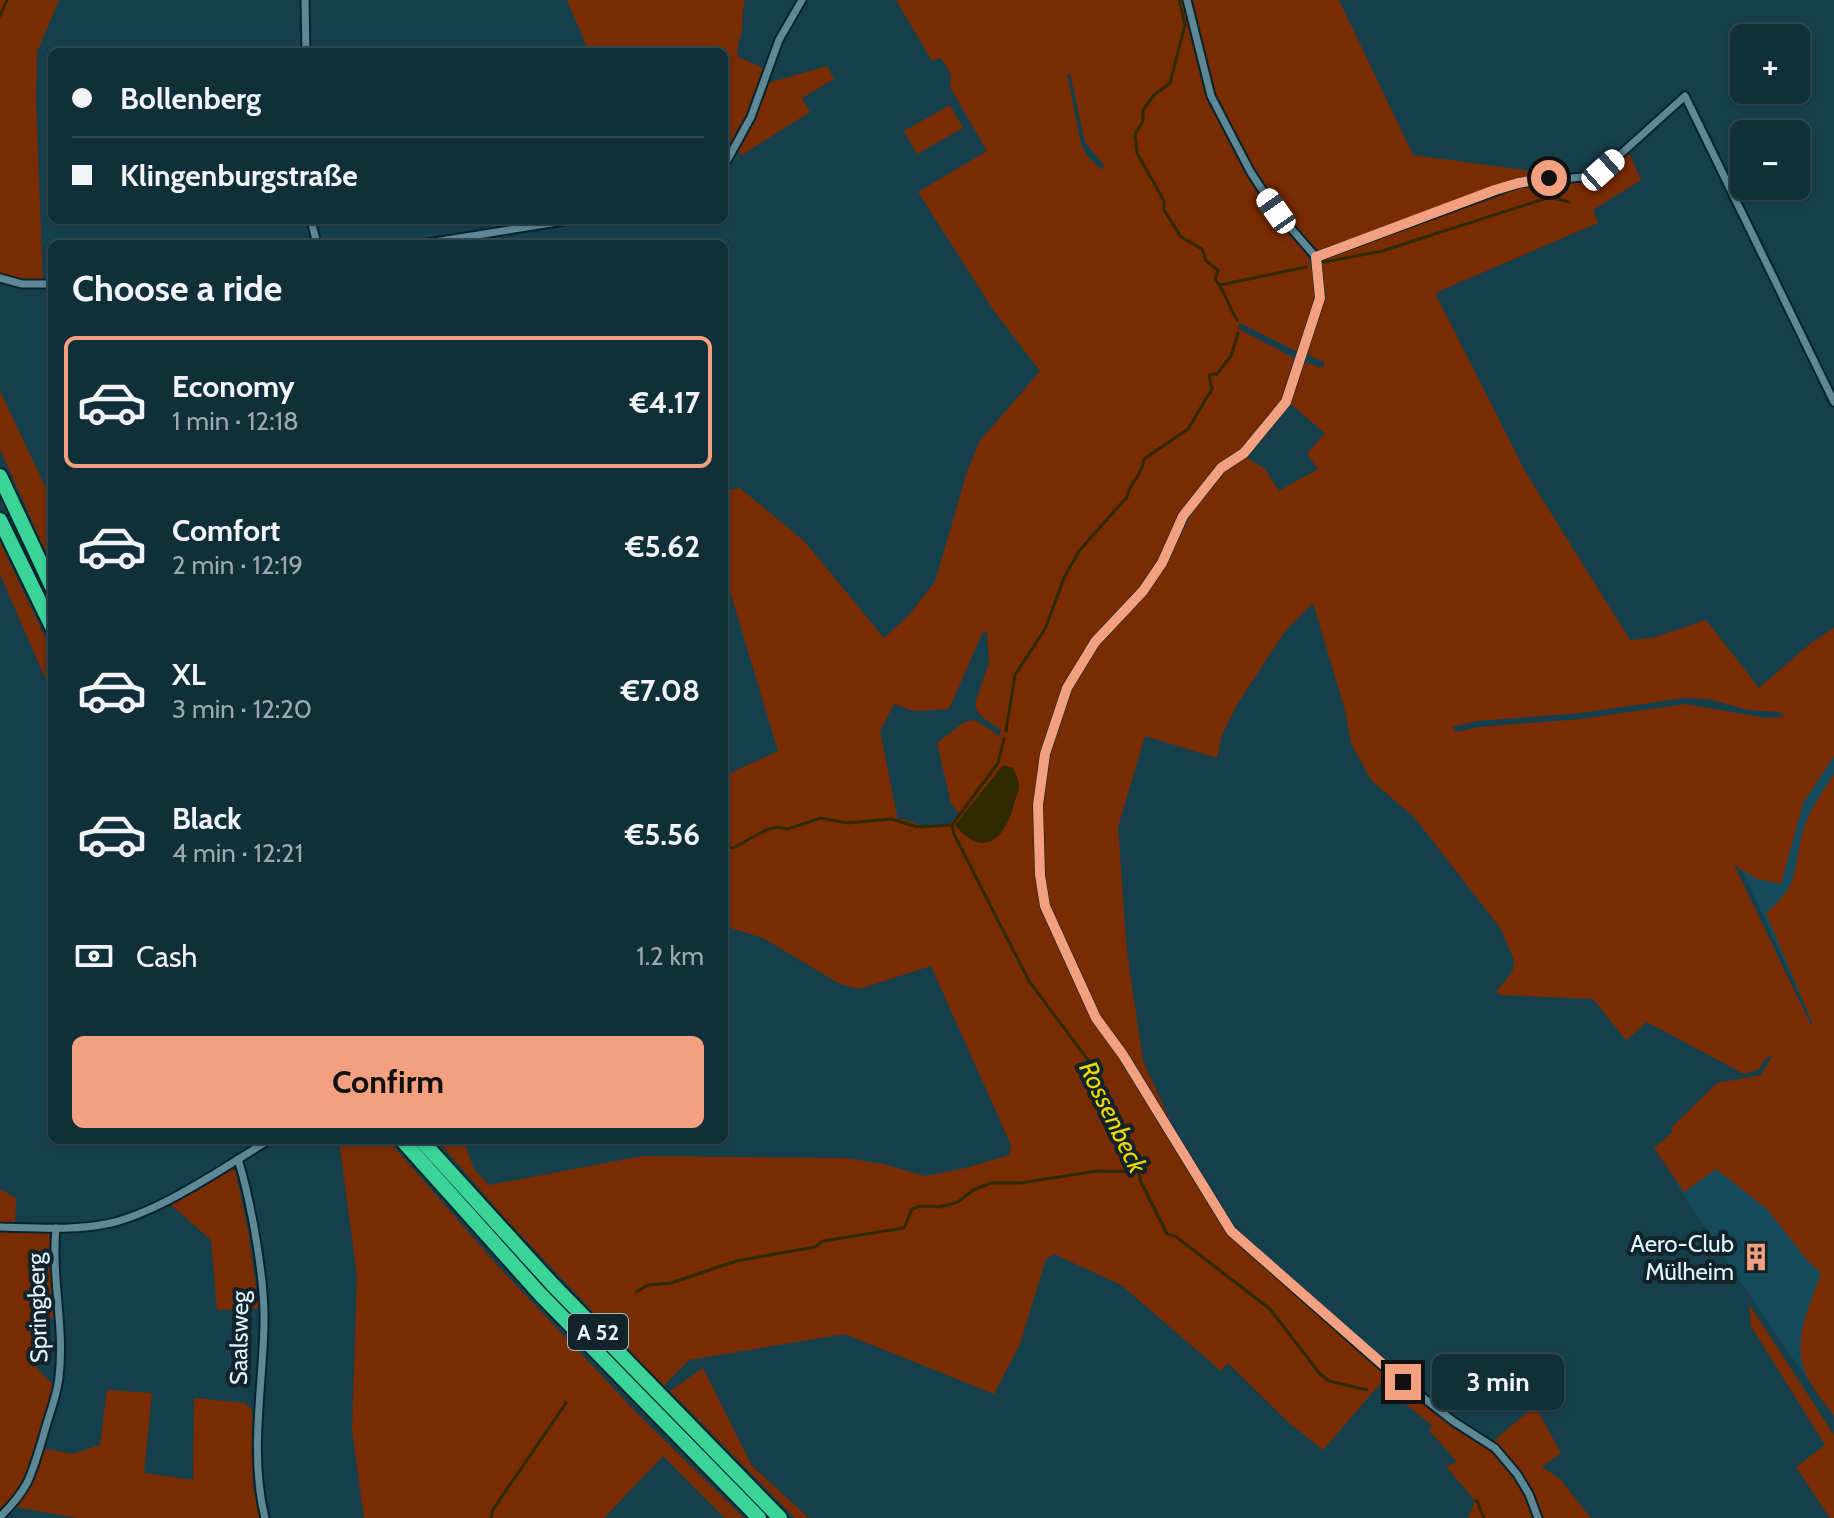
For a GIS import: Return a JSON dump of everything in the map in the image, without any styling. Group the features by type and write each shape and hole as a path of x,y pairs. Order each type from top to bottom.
{"highway":[{"path":"0,476 48,578"},
{"path":"0,520 48,619"},
{"name":"A 52","path":"406,1144 540,1294 759,1518"},
{"name":"A 52","path":"425,1144 552,1284 780,1518"}],"street":[{"path":"305,0 306,48"},
{"path":"728,159 755,108 779,40 802,0"},
{"path":"1187,0 1207,87 1263,192 1316,257 1320,298 1286,402 1244,453 1221,468 1183,516 1162,563 1143,591 1095,642 1067,688 1045,754 1038,805 1040,875 1045,906 1096,1018 1123,1055 1231,1231 1379,1363 1453,1421 1495,1448 1517,1474 1538,1518"},
{"path":"1316,257 1518,183 1593,176 1685,96 1834,402"},
{"path":"447,240 545,224"},
{"path":"0,278 22,284 48,284"},
{"path":"236,1160 262,1144"},
{"name":"Springberg","path":"0,1517 21,1496 30,1479 59,1379 58,1283 54,1263 56,1228 112,1222 139,1213 236,1160"},
{"name":"Saalsweg","path":"236,1160 253,1232 263,1302 257,1454 265,1518"},
{"path":"0,1227 56,1228"}],"shaded area":[{"path":"0,0 59,0 37,52 43,282 21,281 0,275"},
{"path":"567,0 745,0 738,57 766,69 755,99 728,150 728,48 587,48"},
{"path":"896,0 1339,0 1413,155 1540,172 1495,185 1308,255 1318,292 1298,352 1240,323 1237,328 1294,358 1283,400 1264,427 1240,451 1220,464 1181,515 1160,561 1166,564 1189,518 1207,491 1217,478 1244,456 1265,469 1279,491 1318,469 1307,454 1325,433 1289,403 1300,366 1307,363 1324,368 1324,362 1310,356 1307,350 1326,293 1320,268 1324,260 1499,193 1534,184 1599,179 1629,153 1641,180 1593,210 1598,223 1435,293 1526,473 1630,640 1652,638 1706,620 1759,688 1811,643 1834,628 1834,756 1803,803 1781,884 1757,879 1734,865 1811,1025 1766,913 1790,886 1807,819 1834,774 1834,1416 1811,1385 1801,1353 1803,1326 1821,1273 1767,1209 1716,1169 1684,1192 1654,1148 1673,1132 1671,1128 1717,1083 1761,1075 1773,1055 1765,1059 1759,1069 1744,1074 1647,1022 1626,1040 1593,999 1500,995 1496,992 1513,971 1514,960 1501,929 1414,817 1371,780 1351,743 1345,710 1313,603 1286,630 1236,706 1222,735 1217,758 1145,736 1118,827 1127,952 1143,1061 1170,1120 1166,1121 1126,1053 1099,1016 1071,950 1065,954 1093,1019 1119,1056 1227,1233 1375,1364 1452,1425 1493,1451 1510,1469 1526,1494 1535,1518 1468,1518 1475,1501 1446,1466 1457,1462 1429,1430 1432,1425 1380,1384 1323,1450 1288,1422 1228,1363 1221,1371 1121,1285 1054,1254 1046,1259 1020,1344 994,1394 845,1334 689,1360 663,1386 502,1215 440,1144 465,1144 474,1169 489,1185 643,1156 845,1158 883,1164 925,1176 1009,1155 1011,1145 931,966 859,989 840,984 763,938 728,927 728,774 778,751 728,587 728,490 740,488 805,542 884,638 909,615 935,582 967,472 979,442 1040,371 994,311 918,192 987,151 950,87 951,74 941,58 932,61","holes":["1195,19 1208,75 1202,78 1188,27","1070,73 1085,142 1104,165 1102,170 1087,156 1081,144 1067,74","987,631 989,663 976,700 976,709 1001,730 1000,736 975,720 964,722 937,743 951,804 959,813 949,825 920,825 898,820 880,731 894,704 913,711 949,709 982,634","1685,698 1708,699 1748,710 1779,712 1785,717 1765,718 1685,704 1457,732 1452,727 1477,721 1581,713"]},
{"path":"827,66 834,79 802,98 810,112 742,155 736,151 768,83"},
{"path":"950,105 963,128 917,154 904,131"},
{"path":"0,391 48,493 48,557 0,449"},
{"path":"0,542 48,644 48,685 0,574"},
{"path":"1834,700 1834,1416 1770,1326 1676,1183 1764,1099 1812,1022 1708,796"},
{"path":"1003,765 1013,768 1019,784 1010,817 991,841 974,841 955,825"},
{"path":"340,1144 391,1144 498,1266 636,1412 744,1518 725,1518 663,1456 604,1518 364,1518 352,1430 357,1276"},
{"path":"230,1168 235,1170 248,1230 259,1309 217,1310 211,1240 169,1203"},
{"path":"0,1189 16,1198 15,1226 0,1224"},
{"path":"0,1230 46,1232 51,1236 57,1318 37,1318 37,1369 53,1384 24,1486 0,1513"},
{"path":"1749,1304 1834,1435 1834,1518 1830,1518 1796,1467 1825,1445 1751,1326"},
{"path":"703,1368 752,1466 809,1518 795,1518 670,1391"},
{"path":"107,1390 152,1393 144,1473 193,1480 194,1398 245,1403 252,1410 253,1486 260,1518 77,1518 16,1507 26,1493 42,1448 72,1454 100,1445"},
{"path":"1535,1406 1561,1453 1542,1467 1560,1479 1591,1518 1542,1518 1521,1477 1492,1442"}],"waterway":[{"path":"0,16 7,0"},
{"name":"Rossenbeck","path":"1179,0 1185,25 1170,83 1154,95 1143,110 1143,121 1135,134 1137,153 1164,201 1164,210 1181,237 1202,249 1206,261 1218,270 1215,279 1237,320"},
{"path":"1324,262 1382,251 1550,197 1569,202"},
{"path":"1220,285 1306,267"},
{"name":"Rossenbeck","path":"1006,731 1015,675 1045,629 1064,578 1079,551 1127,497 1144,459 1188,429 1212,389 1209,375 1217,374 1231,356 1238,333"},
{"name":"Rossenbeck","path":"1004,739 998,763 952,825 954,834 1029,981 1097,1072 1140,1180 1167,1234 1175,1236 1270,1309 1320,1374 1329,1381 1367,1390"},
{"path":"728,847 733,848 766,830 777,827 788,829 821,818 848,823 891,819 918,827 952,825"},
{"path":"636,1292 648,1285 671,1283 736,1261 815,1247 823,1241 904,1228 912,1209 958,1202 973,1190 991,1183 1020,1183 1097,1171 1139,1172"},
{"path":"491,1518 492,1511 566,1403"},
{"name":"Rossenbeck","path":"1477,1501 1484,1518"}],"place":[{"name":"Aero-Club Mülheim","path":"1756,1257"}],"route":[{"path":"1403,1382 1231,1231 1123,1055 1096,1018 1045,906 1040,875 1038,805 1045,754 1067,688 1095,642 1143,591 1162,563 1183,516 1221,468 1244,453 1286,402 1320,298 1316,257 1495,190 1549,178"}]}
